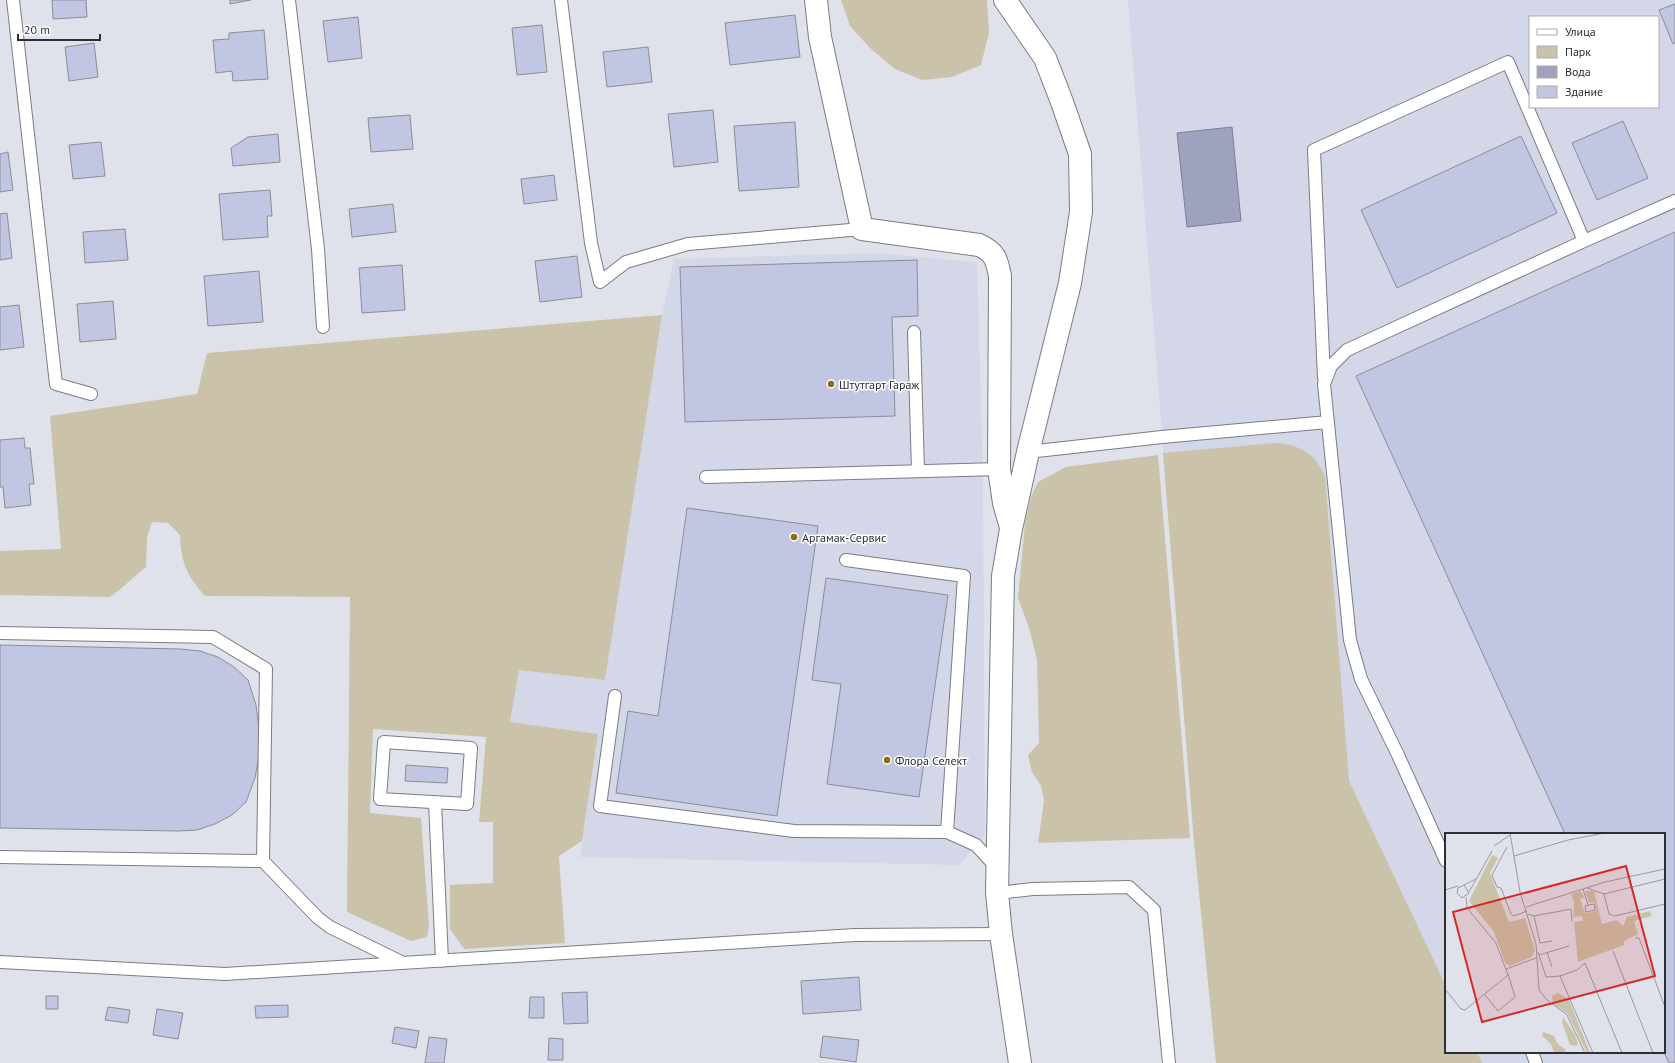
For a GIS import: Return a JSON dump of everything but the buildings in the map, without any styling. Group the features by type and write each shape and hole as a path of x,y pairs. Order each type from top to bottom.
{"street":[{"path":"816,0 820,37 862,229 979,244 988,249 996,259 1000,276 999,469 1004,502 1011,529"},
{"path":"1005,0 1045,58 1080,154 1081,212 1070,283 1028,452 1011,529 1003,576 997,893 1001,934 1020,1063"}],"lane":[{"path":"13,0 56,384 91,394"},
{"path":"288,0 318,249 323,327"},
{"path":"561,0 591,243 600,282 626,262 688,244 862,229"},
{"path":"1445,859 1361,679 1350,640 1324,384 1314,150 1508,62 1584,241"},
{"path":"1324,384 1331,366 1347,350 1584,241 1675,201"},
{"path":"914,332 918,471"},
{"path":"1028,452 1162,437 1328,422"},
{"path":"706,478 999,469"},
{"path":"846,560 964,576 947,832"},
{"path":"0,632 213,637 266,669 263,861 318,918 330,927 405,963"},
{"path":"615,696 600,806 794,831 947,832 976,845 997,868"},
{"path":"384,742 471,748 467,804 435,802 380,799 384,742"},
{"path":"435,802 442,961"},
{"path":"0,857 263,861"},
{"path":"997,893 1033,889 1129,887 1154,910 1169,1063"},
{"path":"0,962 225,974 855,935 1001,934"},
{"path":"1532,1053 1536,1063"}],"shaded area":[{"path":"1128,0 1675,0 1675,1063 1216,1063 1194,842"},
{"path":"875,253 977,262 983,469 985,835 959,865 580,857 598,734 510,722 519,670 605,680 662,315 674,259"}],"green space":[{"path":"841,0 987,0 989,33 981,65 952,77 922,80 895,69 870,48 850,26"},
{"path":"662,315 605,680 519,670 510,722 598,734 582,841 559,856 565,943 464,949 450,929 450,885 493,883 493,822 479,822 486,737 373,729 370,813 421,818 429,926 427,937 411,941 347,912 350,597 205,596 189,575 186,568 182,554 180,535 168,523 152,522 147,537 146,567 110,597 0,595 0,551 61,549 50,416 197,394 207,353"},
{"path":"1275,443 1299,448 1312,456 1322,469 1325,477 1349,781 1445,984 1445,1053 1477,1053 1482,1063 1216,1063 1194,842 1163,453"},
{"path":"1158,455 1190,838 1038,843 1044,801 1041,786 1032,772 1028,755 1039,743 1037,659 1029,628 1018,598 1025,523 1031,497 1038,482 1066,467"}],"water":[{"path":"1232,127 1241,221 1187,227 1177,133"}],"place":[{"name":"Штутгарт Гараж","path":"831,384"},
{"name":"Аргамак-Сервис","path":"794,537"},
{"name":"Флора Селект","path":"887,760"}]}
